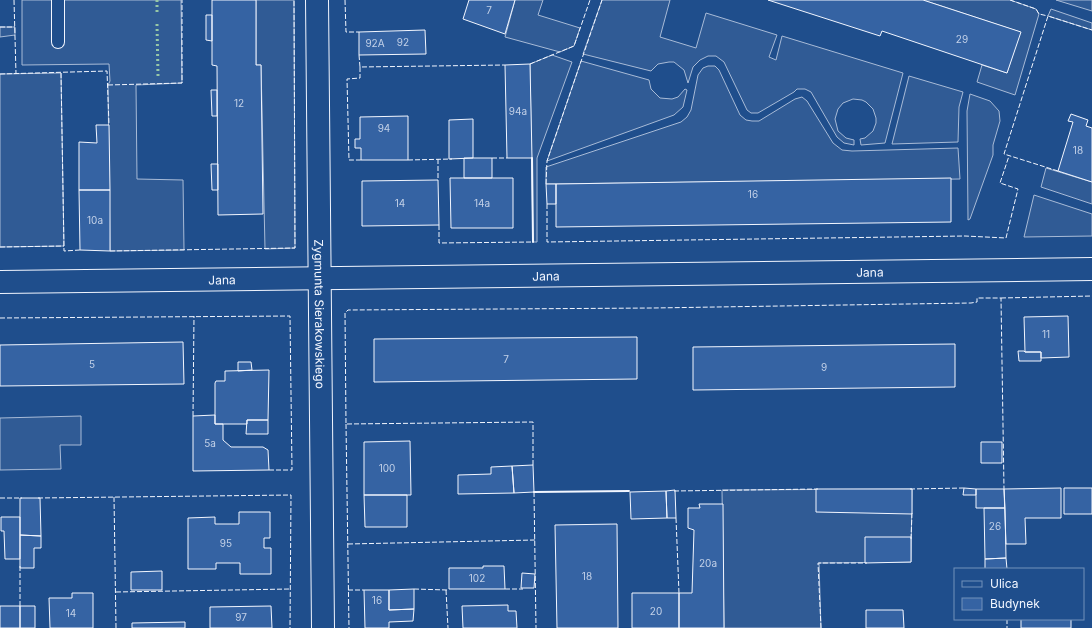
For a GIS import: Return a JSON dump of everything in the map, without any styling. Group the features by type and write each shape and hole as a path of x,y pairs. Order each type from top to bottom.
{"street":[{"name":"Zygmunta Sierakowskiego","path":"318,0 319,279 323,628"},
{"name":"Jana","path":"0,282 1092,269"}],"lane":[{"path":"58,0 58,42"}],"shaded area":[{"path":"22,0 181,0 182,83 136,85 137,179 183,180 184,250 110,251 109,64 22,65"},
{"path":"256,0 294,0 295,248 265,249 261,65 256,65"},
{"path":"515,0 543,0 538,15 580,28 574,46 560,52 505,37"},
{"path":"602,0 670,0 660,37 696,48 706,13 777,35 769,57 776,60 782,36 903,73 885,143 861,145 860,139 865,138 873,131 876,123 873,109 862,100 853,99 843,103 838,109 835,119 838,131 846,138 854,140 854,145 844,143 837,137 811,92 805,89 797,89 758,113 751,113 747,110 724,62 716,56 708,56 700,60 693,67 688,83 684,70 674,62 658,64 651,71 583,54"},
{"path":"923,0 1010,0 1036,9 1039,14 1015,95 977,82 982,65 1007,73 1020,32"},
{"path":"1056,0 1092,0 1092,11"},
{"path":"1051,9 1092,23 1092,30 1048,16"},
{"path":"0,27 15,27 15,35 0,37"},
{"path":"552,55 572,62 537,158 537,242 533,242 530,64"},
{"path":"581,61 649,80 651,89 660,98 672,99 678,97 685,89 687,90 683,107 674,115 547,161"},
{"path":"715,66 719,70 740,115 746,120 759,121 795,99 802,97 807,101 833,143 842,150 958,148 960,179 546,184 546,167 681,122 687,117 691,110 698,75 703,68"},
{"path":"61,73 64,246 0,247 0,74"},
{"path":"909,76 963,92 959,107 958,142 892,144"},
{"path":"970,94 990,101 999,111 1000,121 993,145 993,155 970,219 968,220 967,111"},
{"path":"1046,168 1092,182 1092,204 1041,187"},
{"path":"1034,195 1092,214 1092,236 1024,237"},
{"path":"81,416 81,445 60,445 61,469 0,470 0,418"},
{"path":"912,489 911,562 819,563 821,628 724,628 722,490"}],"building":[{"path":"212,0 256,0 256,65 261,65 263,214 218,215 217,66 212,65"},
{"path":"469,0 515,0 505,34 463,19"},
{"path":"768,0 923,0 1021,32 1007,73 882,31 880,36"},
{"path":"206,15 212,15 212,41 206,40"},
{"path":"425,30 426,54 359,55 359,32"},
{"path":"530,64 532,158 507,158 505,65"},
{"path":"211,90 217,90 217,116 212,116"},
{"path":"1071,114 1088,120 1086,126 1092,128 1092,182 1058,171 1073,122 1068,121"},
{"path":"408,116 408,160 361,160 361,148 355,148 355,139 360,139 360,117"},
{"path":"473,119 473,158 449,159 449,120"},
{"path":"96,125 109,125 110,190 79,190 79,142 97,143"},
{"path":"464,158 492,158 492,178 464,178"},
{"path":"211,164 218,164 218,190 212,190"},
{"path":"450,178 513,178 513,228 451,228"},
{"path":"951,178 951,222 556,227 556,184"},
{"path":"438,180 439,225 362,226 362,181"},
{"path":"546,184 556,184 556,204 547,204"},
{"path":"79,190 110,190 110,251 80,250"},
{"path":"1068,316 1069,357 1041,358 1041,352 1025,352 1024,317"},
{"path":"637,337 637,379 374,382 374,339"},
{"path":"183,342 184,384 0,386 0,345"},
{"path":"955,344 955,387 693,390 693,347"},
{"path":"1018,351 1041,352 1041,361 1019,361"},
{"path":"238,362 251,362 252,370 238,371"},
{"path":"269,370 268,420 247,420 247,424 215,424 215,383 216,381 225,381 225,371"},
{"path":"215,415 215,424 223,424 223,440 231,447 263,447 268,450 269,470 193,471 193,416"},
{"path":"247,420 268,420 268,434 246,434"},
{"path":"410,441 411,495 364,495 364,442"},
{"path":"981,442 1002,442 1002,463 981,463"},
{"path":"533,465 534,492 514,493 512,466"},
{"path":"512,466 514,493 458,494 458,475 491,474 491,467"},
{"path":"964,488 976,489 976,495 963,495"},
{"path":"1061,488 1061,518 1025,518 1026,544 1006,544 1004,489"},
{"path":"1064,488 1092,488 1092,514 1064,514"},
{"path":"816,489 912,489 912,514 816,512"},
{"path":"976,489 1004,489 1005,508 976,508"},
{"path":"675,490 676,518 667,518 666,491"},
{"path":"666,491 667,518 631,519 630,492"},
{"path":"364,495 407,495 407,527 365,527"},
{"path":"20,498 40,498 41,536 20,535"},
{"path":"699,504 723,504 724,628 679,628 679,593 692,593 694,530 688,528 688,508 700,508"},
{"path":"984,508 1005,508 1006,558 985,559"},
{"path":"239,512 270,512 270,538 264,538 264,548 271,548 271,574 240,574 240,563 216,563 216,569 188,569 188,518 215,517 215,524 239,524"},
{"path":"1,517 20,517 20,559 5,559 4,531 1,531"},
{"path":"617,524 618,628 557,628 555,525"},
{"path":"20,535 41,536 41,548 34,548 34,568 20,568"},
{"path":"865,537 911,537 911,562 865,563"},
{"path":"1006,558 1007,568 985,568 985,559"},
{"path":"483,566 504,566 505,589 449,589 449,568 483,568"},
{"path":"162,571 162,590 131,590 131,572"},
{"path":"522,573 535,574 534,588 521,588"},
{"path":"414,589 414,609 389,610 389,590"},
{"path":"364,590 389,590 389,610 414,609 413,621 389,622 389,628 365,628"},
{"path":"72,593 93,593 93,628 50,628 49,598 72,598"},
{"path":"632,593 679,593 679,628 632,628"},
{"path":"508,605 508,611 516,611 517,628 463,628 462,606"},
{"path":"0,606 20,606 20,628 0,628"},
{"path":"20,606 35,606 35,628 20,628"},
{"path":"271,606 272,628 210,628 210,607"},
{"path":"866,610 903,610 904,628 866,628"},
{"path":"1021,620 1071,620 1071,628 1021,628"},
{"path":"185,622 185,628 132,628 132,623"}],"hedge":[{"path":"157,0 157,13"},
{"path":"157,24 158,76"}],"fence":[{"path":"14,0 16,74"},
{"path":"108,85 182,83 182,0"},
{"path":"110,251 295,248 294,0"},
{"path":"345,0 346,32 359,32"},
{"path":"530,64 574,46 590,0"},
{"path":"546,184 547,161 602,0"},
{"path":"1010,0 1036,9 1039,14 1048,16"},
{"path":"1058,171 1004,154 1048,16 1092,30"},
{"path":"0,27 15,27"},
{"path":"359,55 360,67 505,65"},
{"path":"360,67 360,78 347,79 349,160 361,160"},
{"path":"0,74 107,71 109,125"},
{"path":"61,73 64,251 80,250"},
{"path":"547,204 547,242 965,236 1006,238 1018,189 1000,183 1009,156"},
{"path":"492,158 507,158"},
{"path":"438,159 438,180"},
{"path":"408,160 452,159"},
{"path":"439,225 439,243 533,242"},
{"path":"0,247 64,246"},
{"path":"1001,298 1092,296"},
{"path":"533,465 533,422 346,424 345,313 348,310 653,308 971,303 977,302 977,298 1001,298 1004,489"},
{"path":"193,416 194,316"},
{"path":"0,318 290,316 292,470 269,470"},
{"path":"346,424 349,628"},
{"path":"910,489 964,488"},
{"path":"674,491 818,489"},
{"path":"534,492 536,628"},
{"path":"38,498 291,495 290,628"},
{"path":"114,497 116,628"},
{"path":"0,498 22,498"},
{"path":"911,539 912,513"},
{"path":"676,518 679,593"},
{"path":"348,544 535,540"},
{"path":"821,628 818,563 867,563"},
{"path":"20,566 20,606"},
{"path":"116,592 290,589"},
{"path":"414,589 447,590"},
{"path":"505,589 523,589"},
{"path":"348,590 364,590"},
{"path":"446,590 448,628"},
{"path":"1007,620 1007,628"}],"wall":[{"path":"532,158 533,242"},
{"path":"534,492 629,491"}]}
